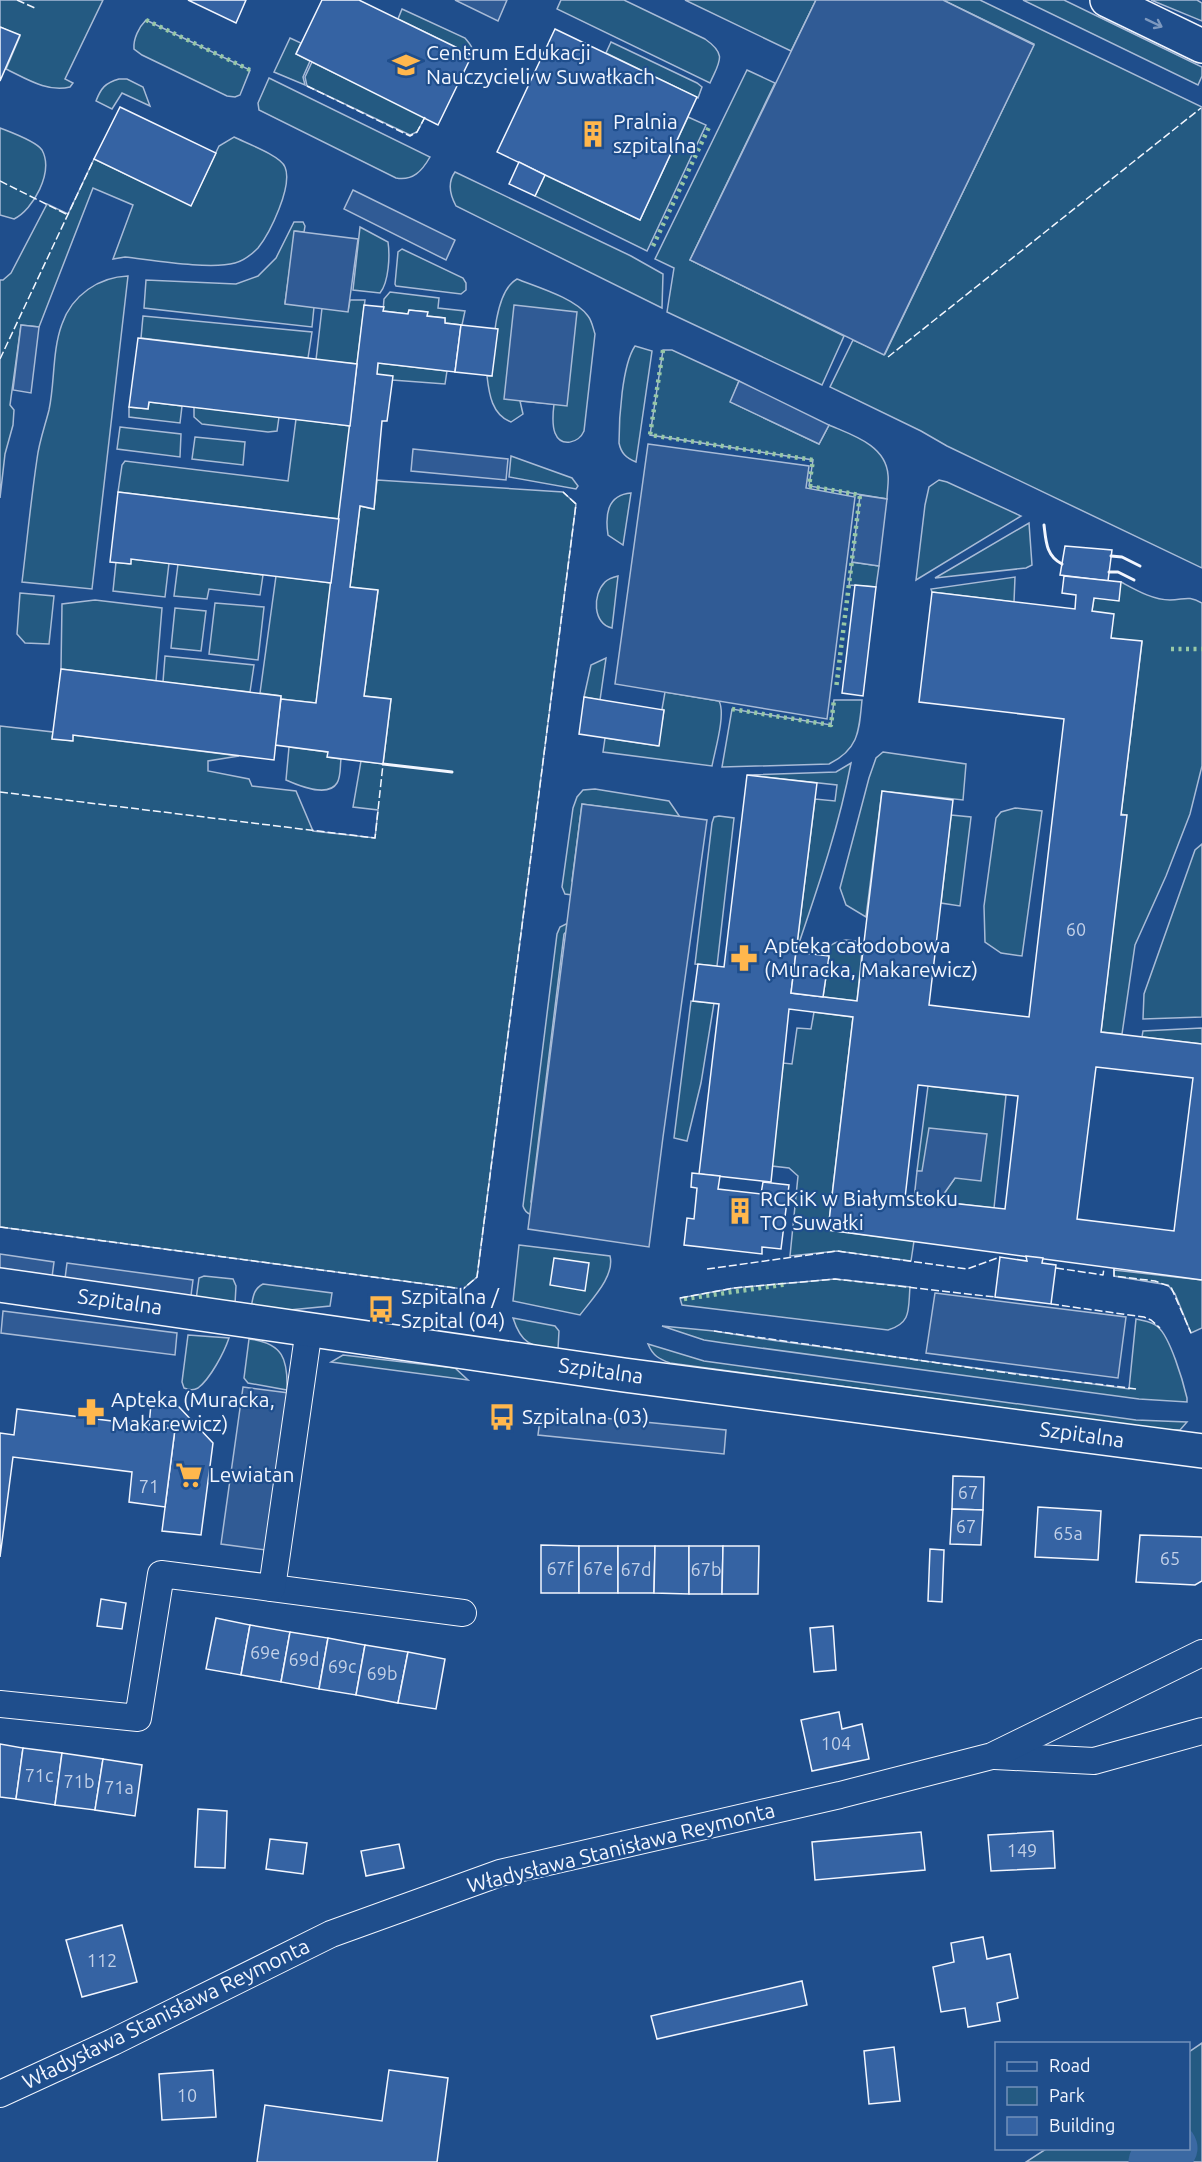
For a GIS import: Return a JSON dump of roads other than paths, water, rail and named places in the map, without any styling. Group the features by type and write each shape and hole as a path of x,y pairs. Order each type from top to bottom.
{"street":[{"path":"1107,0 1202,46"},
{"name":"Szpitalna","path":"0,1285 624,1375 1202,1451"},
{"path":"272,1588 309,1329"},
{"path":"0,1704 138,1718 160,1574 463,1613"},
{"name":"Władysława Stanisława Reymonta","path":"0,2094 113,2042 331,1934 500,1873 840,1795 992,1756 1202,1653"},
{"name":"Władysława Stanisława Reymonta","path":"992,1756 1094,1761 1202,1731"}],"waterway":[{"path":"1154,2162 1169,2150"}],"place":[{"name":"Centrum Edukacji Nauczycieli w Suwałkach","path":"406,65"},
{"name":"Pralnia szpitalna","path":"593,134"},
{"name":"Apteka całodobowa (Muracka, Makarewicz)","path":"744,958"},
{"name":"RCKiK w Białymstoku TO Suwałki","path":"740,1211"},
{"name":"Szpitalna / Szpital (04)","path":"381,1309"},
{"name":"Apteka (Muracka, Makarewicz)","path":"91,1412"},
{"name":"Szpitalna (03)","path":"502,1417"},
{"name":"Lewiatan","path":"189,1475"}]}
